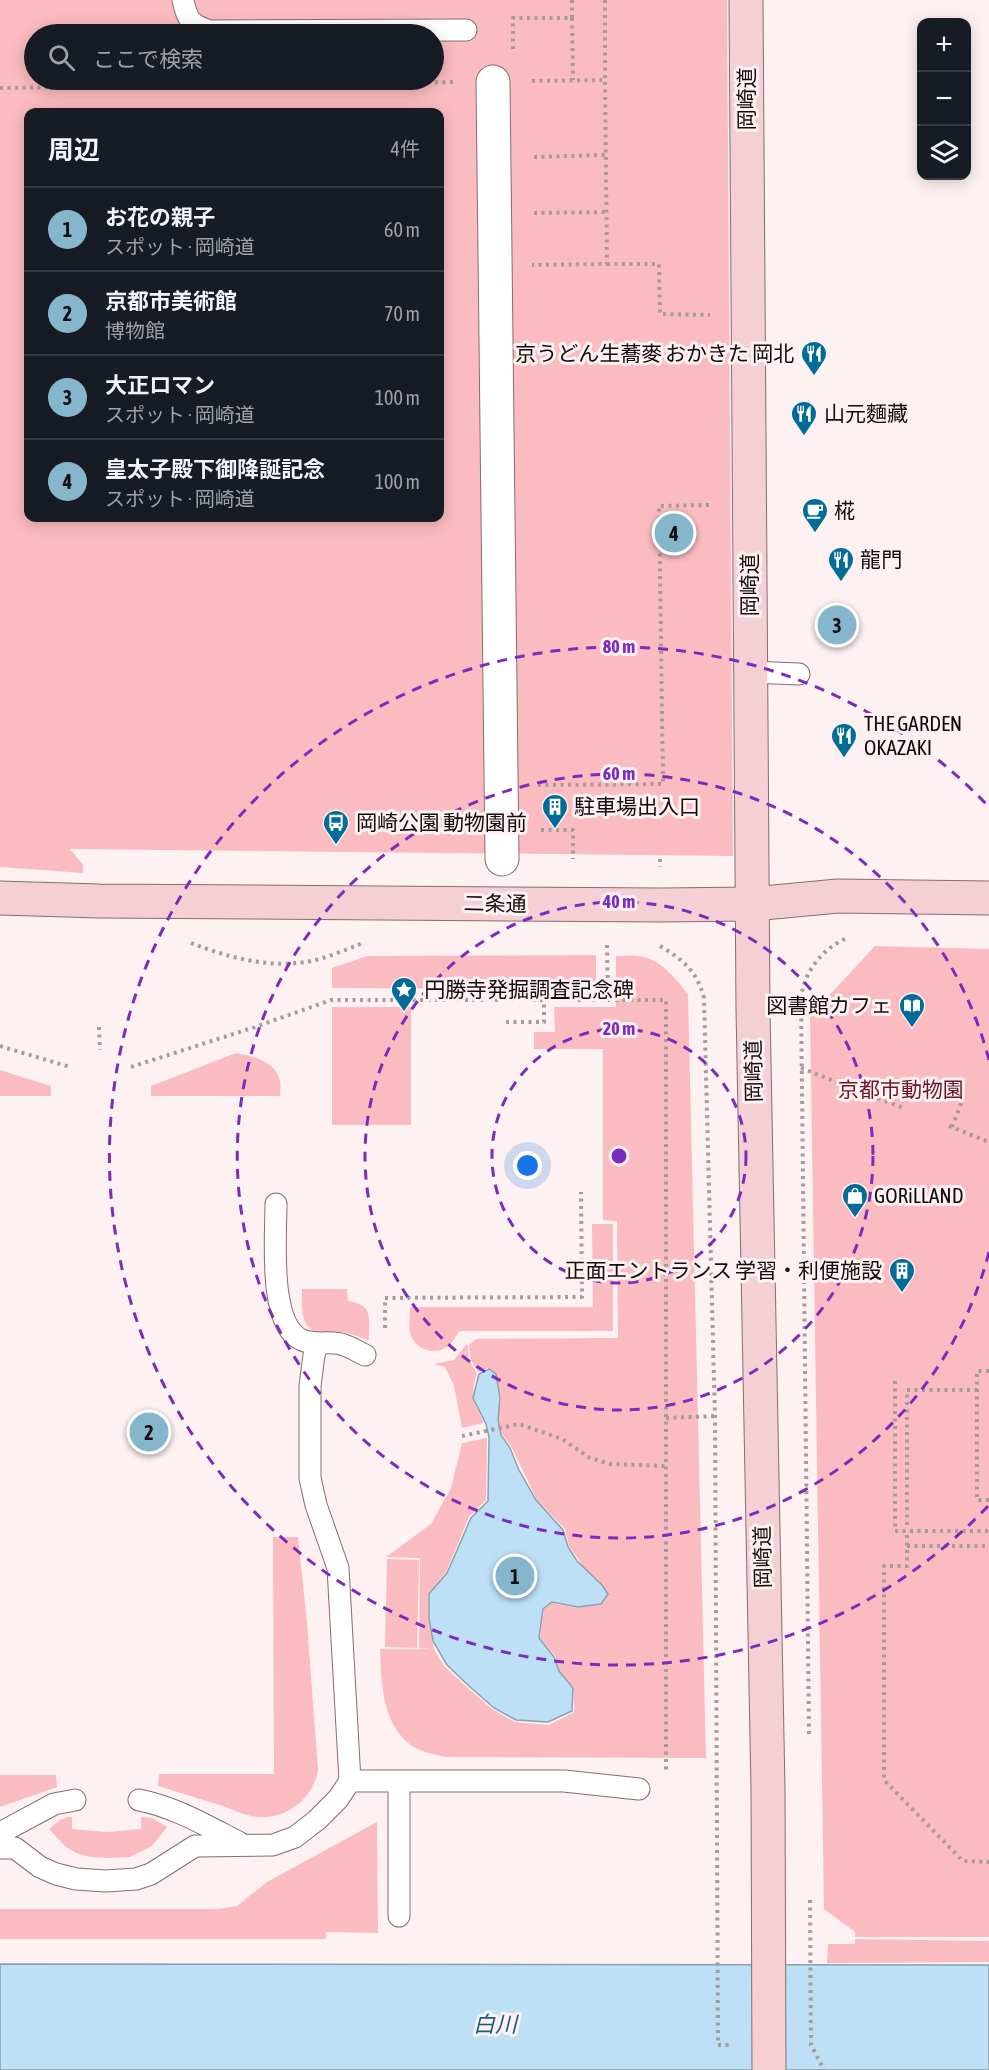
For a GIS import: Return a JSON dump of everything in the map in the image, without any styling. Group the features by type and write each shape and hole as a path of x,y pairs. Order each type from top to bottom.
{"street":[{"name":"岡崎道","path":"746,0 752,904 768,1778 769,2070"},
{"path":"502,859 494,157 503,81"},
{"name":"二条通","path":"0,898 99,901 752,904 838,896 989,898"}],"lane":[{"path":"183,0 187,16 194,24"},
{"path":"444,30 466,30"},
{"path":"751,672 798,674"},
{"path":"276,1204 277,1295 282,1318 294,1335 304,1341 343,1344 365,1355"},
{"path":"0,1848 15,1848 40,1867 76,1879 106,1881 136,1879 151,1874 195,1846 273,1845 295,1837 317,1820 338,1799 350,1781 338,1568 316,1505 310,1478 310,1386 318,1343"},
{"path":"350,1781 564,1781 639,1789"},
{"path":"399,1781 399,1916"},
{"path":"0,1833 54,1804 75,1800"},
{"path":"138,1800 159,1804 178,1812 243,1845"}],"path":[{"path":"572,0 573,80"},
{"path":"605,0 607,264"},
{"path":"503,81 513,18 572,18"},
{"path":"444,82 605,80"},
{"path":"0,88 24,88"},
{"path":"494,157 606,155"},
{"path":"494,213 606,212"},
{"path":"495,265 659,264 660,314 710,315"},
{"path":"501,786 663,784 659,506 710,505"},
{"path":"541,830 573,830 573,859"},
{"path":"809,1740 801,996 804,983 816,959 848,937"},
{"path":"183,940 230,956 260,963 281,964 307,962 367,942"},
{"path":"607,945 608,1000"},
{"path":"660,946 676,955 690,968 700,983 704,998 716,1416 718,2045"},
{"path":"131,1067 331,1000 666,1000 666,1761"},
{"path":"506,1022 544,1022 544,1000"},
{"path":"99,1027 100,1050"},
{"path":"0,1046 70,1067"},
{"path":"801,1068 903,1108"},
{"path":"964,1096 951,1127 989,1142"},
{"path":"385,1320 385,1298 582,1297 581,1192"},
{"path":"989,1371 977,1371 977,1500 989,1500"},
{"path":"896,1381 896,1531 989,1531"},
{"path":"907,1525 907,1390 977,1390"},
{"path":"666,1418 716,1416"},
{"path":"462,1436 519,1424 562,1439 590,1458 610,1464 666,1466"},
{"path":"907,1535 907,1566 884,1566 884,1780 963,1861 989,1862"},
{"path":"907,1546 989,1546"},
{"path":"810,1895 811,2045 824,2070"}],"green space":[{"path":"0,0 727,0 733,856 70,849 83,865 83,873 0,867"},
{"name":"京都市動物園","path":"875,946 989,949 989,1937 855,1937 855,1932 824,1909 810,1016"},
{"path":"596,955 596,989 332,988 332,968 367,956"},
{"path":"616,956 645,957 658,963 670,973 688,995 706,1758 446,1757 411,1745 392,1723 384,1699 380,1649 430,1649 419,1648 420,1558 386,1557 431,1524 451,1488 462,1443 487,1438 486,1500 469,1517 446,1572 428,1595 428,1618 434,1649 444,1666 492,1709 515,1722 549,1725 574,1712 574,1688 559,1671 555,1656 540,1638 544,1609 552,1603 578,1608 600,1604 608,1594 585,1569 569,1546 565,1529 537,1500 511,1446 502,1434 498,1420 501,1398 496,1374 488,1368 478,1372 471,1360 469,1345 476,1339 618,1338 617,1221 603,1220 603,1049 534,1049 534,1032 555,1032 554,1007 616,1007"},
{"path":"332,1007 411,1007 411,1125 332,1125"},
{"path":"236,1053 269,1064 278,1074 280,1096 151,1096 151,1086"},
{"path":"0,1070 51,1086 51,1096 0,1096"},
{"path":"592,1224 613,1224 613,1331 459,1331 448,1346 438,1351 422,1348 414,1341 410,1329 410,1307 593,1307"},
{"path":"302,1289 347,1289 348,1301 357,1303 366,1309 369,1319 369,1340 343,1332 314,1331 305,1322 303,1316"},
{"path":"468,1345 469,1360 477,1374 473,1388 474,1399 484,1423 462,1428 454,1386 445,1367 433,1364 454,1360"},
{"path":"273,1537 298,1537 318,1770 311,1790 297,1805 278,1815 257,1817 158,1786 159,1774 274,1774"},
{"path":"387,1559 419,1560 417,1648 385,1647"},
{"path":"0,1775 56,1775 57,1787 0,1807"},
{"path":"67,1817 72,1817 72,1829 107,1832 141,1829 141,1817 152,1818 167,1827 152,1846 130,1857 90,1857 76,1853 65,1846 49,1829"},
{"path":"377,1822 378,1933 326,1932 326,1939 0,1939 0,1909 217,1909 237,1906 267,1882"},
{"path":"855,1939 989,1941 989,1962 827,1963 828,1944 855,1944"}],"water":[{"path":"489,1369 496,1374 500,1398 498,1420 501,1435 510,1448 519,1470 536,1500 563,1530 568,1547 577,1561 608,1594 601,1604 578,1607 552,1602 543,1609 539,1638 554,1657 559,1671 573,1688 572,1711 548,1722 516,1720 494,1708 447,1665 433,1641 429,1619 429,1594 447,1573 471,1518 488,1501 489,1437 486,1424 473,1398 479,1374"},
{"name":"白川","path":"0,1964 989,1965 989,2070 0,2070"}],"place":[{"name":"京うどん生蕎麥 おかきた 岡北","path":"814,377"},
{"name":"山元麵藏","path":"804,437"},
{"name":"皇太子殿下御降誕記念","path":"674,533"},
{"name":"椛","path":"815,534"},
{"name":"龍門","path":"841,583"},
{"name":"大正ロマン","path":"837,625"},
{"name":"THE GARDEN OKAZAKI","path":"844,759"},
{"name":"駐車場出入口","path":"555,830"},
{"name":"岡崎公園 動物園前","path":"336,846"},
{"name":"円勝寺発掘調査記念碑","path":"404,1013"},
{"name":"図書館カフェ","path":"912,1029"},
{"name":"GORiLLAND","path":"855,1219"},
{"name":"正面エントランス 学習・利便施設","path":"902,1294"},
{"name":"京都市美術館","path":"149,1432"},
{"name":"お花の親子","path":"515,1576"}]}
